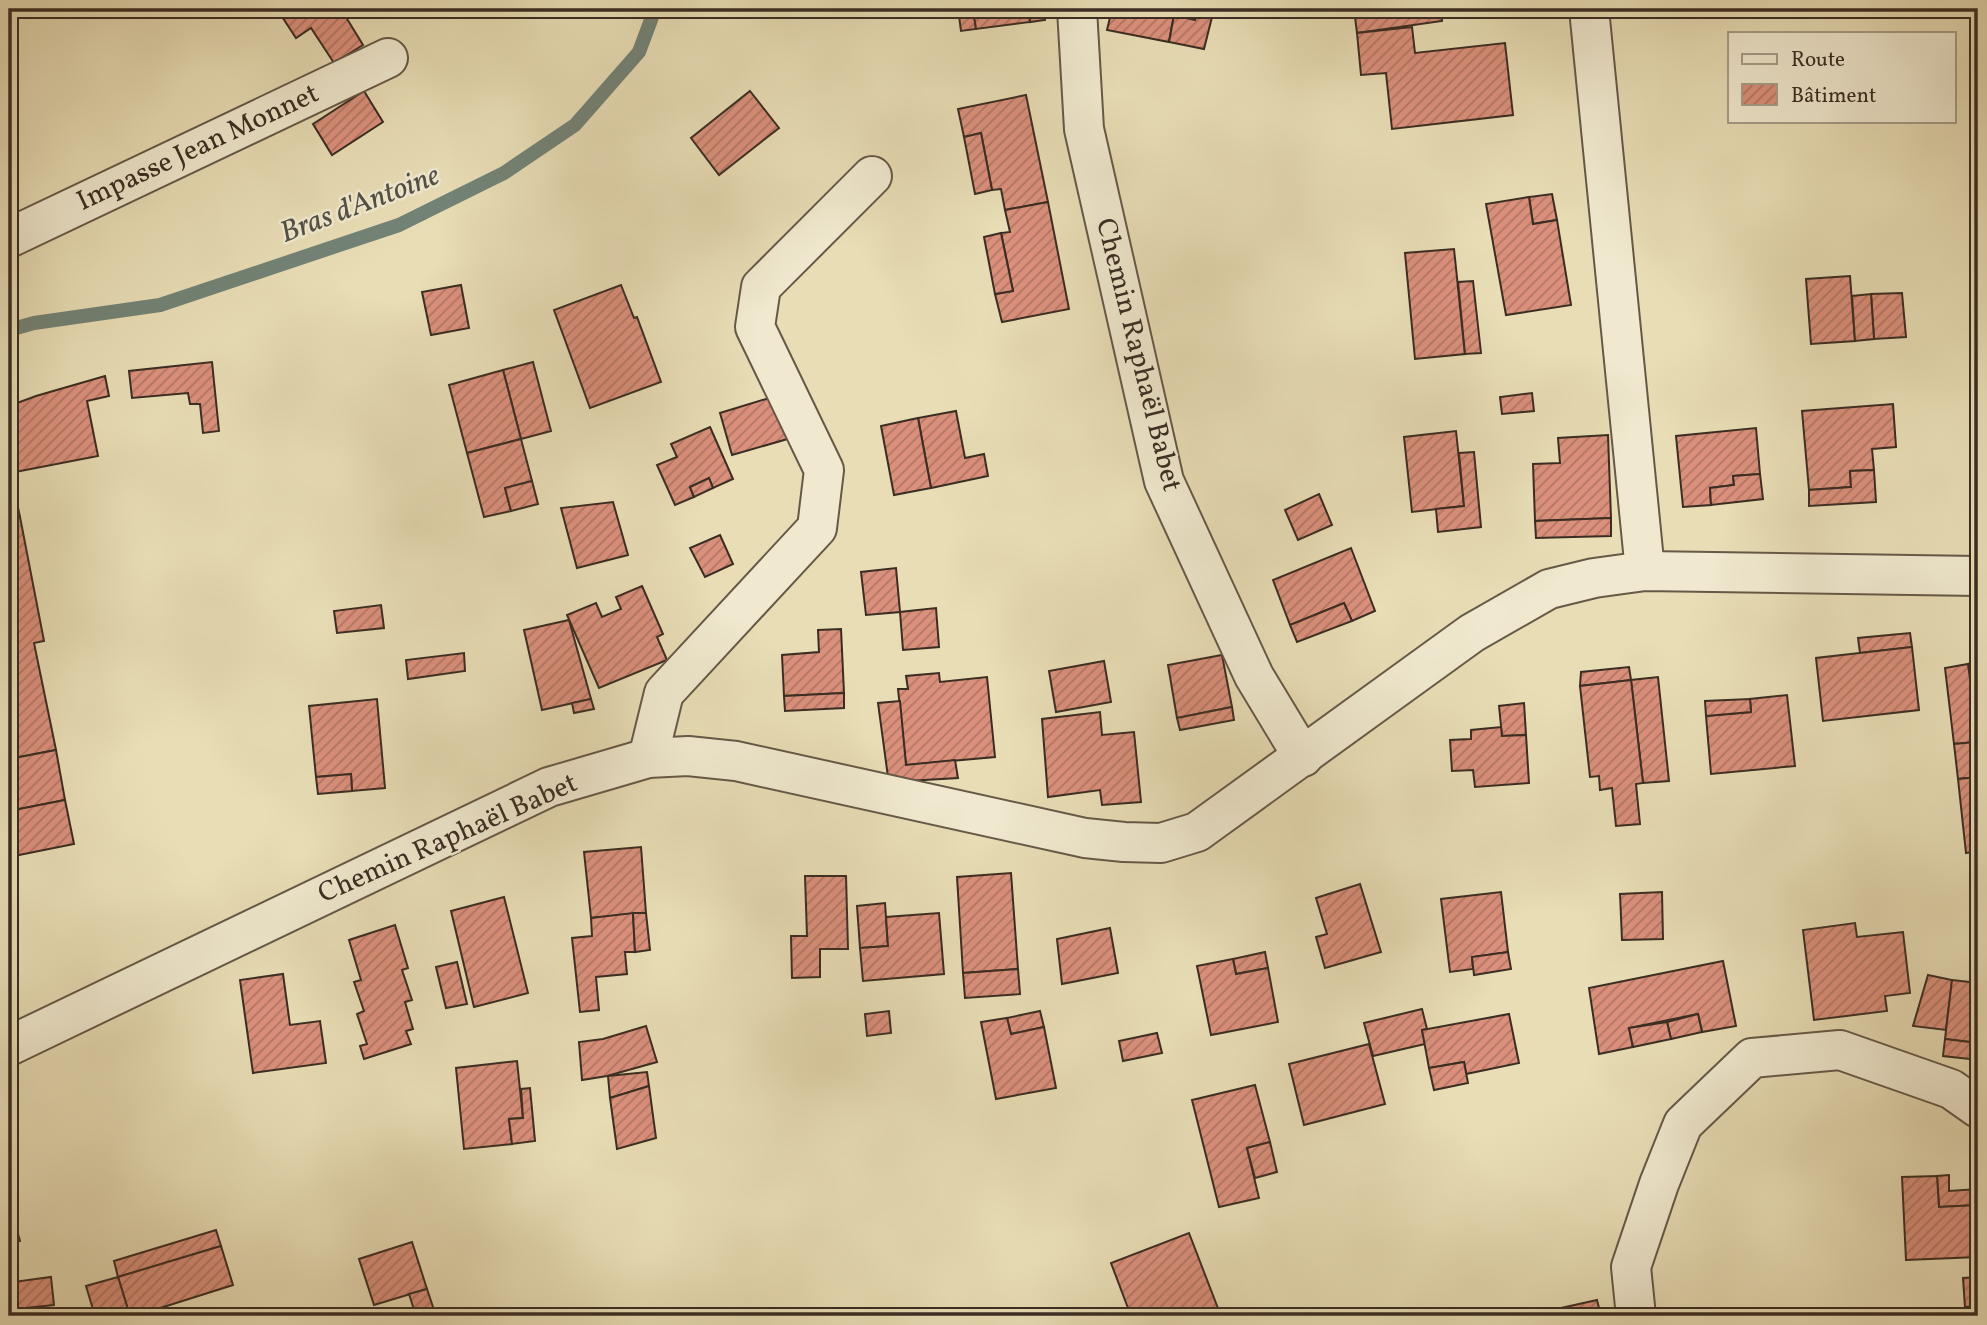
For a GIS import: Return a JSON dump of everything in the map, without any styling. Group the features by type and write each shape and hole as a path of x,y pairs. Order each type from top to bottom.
{"street":[{"name":"Chemin Raphaël Babet","path":"1077,9 1084,129 1164,481 1254,677 1303,757"},
{"path":"1589,9 1645,570"},
{"name":"Impasse Jean Monnet","path":"9,238 388,58"},
{"path":"648,758 664,692 817,528 824,470 755,327 761,288 872,176"},
{"name":"Chemin Raphaël Babet","path":"9,1046 549,787 648,758 688,756 736,761 1085,838 1161,843 1197,832 1472,633 1549,589 1645,570 1978,576"},
{"path":"1636,1316 1631,1267 1683,1124 1752,1058 1840,1050 1951,1088 1978,1108"}],"building":[{"path":"277,9 341,9 363,45 334,63 311,28 296,38"},
{"path":"958,9 973,9 976,29 961,31"},
{"path":"973,9 1029,9 1030,22 976,29"},
{"path":"1029,9 1043,9 1045,20 1030,22"},
{"path":"1112,9 1199,9 1195,20 1174,15 1169,42 1107,30"},
{"path":"1199,9 1214,9 1204,49 1169,42 1174,15 1195,20"},
{"path":"1354,9 1441,9 1442,21 1357,33"},
{"path":"1805,9 1863,9 1863,15 1805,14"},
{"path":"1412,27 1415,53 1505,43 1513,115 1392,129 1386,73 1361,75 1357,33"},
{"path":"364,91 383,122 332,155 313,124"},
{"path":"750,91 779,128 719,175 691,138"},
{"path":"1026,95 1048,202 1005,210 1001,189 992,190 981,133 964,137 958,109"},
{"path":"981,133 992,190 975,194 964,137"},
{"path":"1552,194 1557,220 1533,224 1529,197"},
{"path":"1529,197 1533,224 1557,220 1571,305 1506,315 1486,204"},
{"path":"1048,202 1069,309 1002,322 995,294 1013,291 1001,233 1010,232 1005,210"},
{"path":"1001,233 1013,291 995,294 984,237"},
{"path":"1454,249 1465,354 1415,359 1405,253"},
{"path":"1850,276 1855,341 1811,344 1806,279"},
{"path":"1473,281 1481,353 1465,354 1458,282"},
{"path":"461,285 469,328 431,335 422,292"},
{"path":"621,285 634,318 637,317 661,382 590,408 554,310"},
{"path":"1902,293 1906,337 1874,339 1871,294"},
{"path":"1871,294 1874,339 1855,341 1852,296"},
{"path":"212,362 219,431 203,433 200,404 190,404 188,393 132,398 129,371"},
{"path":"533,362 551,431 521,439 503,370"},
{"path":"503,370 521,439 467,453 449,385"},
{"path":"105,376 109,396 87,401 98,456 10,473 9,406"},
{"path":"1532,393 1534,411 1502,414 1500,397"},
{"path":"779,395 791,438 732,455 720,413"},
{"path":"1893,404 1896,447 1872,449 1874,470 1850,471 1851,487 1809,490 1802,411"},
{"path":"956,411 965,458 984,454 988,476 931,488 918,418"},
{"path":"918,418 931,488 894,495 881,426"},
{"path":"710,427 733,479 713,488 709,478 690,487 694,497 675,505 657,465 677,457 671,444"},
{"path":"1756,428 1760,474 1733,476 1734,485 1710,488 1711,505 1683,507 1676,436"},
{"path":"1456,431 1464,506 1412,512 1404,437"},
{"path":"1608,435 1611,518 1535,521 1533,464 1560,463 1558,438"},
{"path":"521,439 532,481 505,488 511,511 484,517 467,453"},
{"path":"1474,452 1481,527 1438,532 1436,509 1464,506 1459,453"},
{"path":"9,465 20,517 9,523"},
{"path":"1874,470 1876,502 1809,506 1809,490 1851,487 1850,471"},
{"path":"1760,474 1763,499 1711,505 1710,488 1734,485 1733,476"},
{"path":"709,478 713,488 694,497 690,487"},
{"path":"532,481 538,504 511,511 505,488"},
{"path":"1319,494 1332,525 1298,540 1285,510"},
{"path":"613,502 628,555 577,568 561,508"},
{"path":"20,517 44,641 34,643 56,750 9,759 9,523"},
{"path":"1611,518 1611,536 1536,538 1535,521"},
{"path":"720,535 733,564 705,577 690,548"},
{"path":"1351,548 1375,611 1352,621 1344,603 1290,625 1273,580"},
{"path":"896,568 900,612 866,615 861,572"},
{"path":"642,586 663,634 657,637 667,660 599,688 567,615 596,603 602,617 621,609 616,597"},
{"path":"1344,603 1352,621 1297,642 1290,625"},
{"path":"381,605 384,628 337,633 334,611"},
{"path":"936,608 939,647 903,650 900,612"},
{"path":"569,620 591,699 542,710 524,630"},
{"path":"841,629 844,693 784,696 782,655 819,652 818,630"},
{"path":"1910,633 1912,647 1860,653 1858,638"},
{"path":"1912,647 1919,710 1823,721 1816,658"},
{"path":"464,653 465,671 408,679 406,660"},
{"path":"1222,655 1232,707 1177,718 1168,665"},
{"path":"1104,661 1111,702 1056,712 1049,671"},
{"path":"1978,663 1978,678 1970,679 1968,664"},
{"path":"1968,664 1970,679 1978,678 1978,742 1954,744 1945,668"},
{"path":"1629,667 1631,680 1580,686 1581,672"},
{"path":"939,673 940,682 987,677 995,757 906,765 898,689 908,689 906,676"},
{"path":"1658,677 1669,781 1643,783 1631,680"},
{"path":"1631,680 1643,783 1636,784 1640,824 1616,826 1612,788 1600,790 1599,776 1590,777 1580,686"},
{"path":"844,693 844,708 785,711 784,696"},
{"path":"1787,695 1795,766 1711,774 1706,716 1751,712 1750,699"},
{"path":"377,699 385,788 352,791 351,774 316,777 309,706"},
{"path":"591,699 594,709 574,713 572,703"},
{"path":"1750,699 1751,712 1706,716 1705,701"},
{"path":"900,701 906,765 955,760 958,778 907,781 888,777 878,703"},
{"path":"1524,703 1526,735 1502,736 1499,706"},
{"path":"1232,707 1234,720 1180,730 1177,718"},
{"path":"1100,712 1102,735 1134,732 1141,802 1102,805 1100,790 1048,797 1042,719"},
{"path":"1501,727 1502,736 1526,735 1529,783 1475,787 1473,770 1452,771 1450,740 1471,739 1471,730"},
{"path":"1975,742 1978,777 1958,779 1954,744"},
{"path":"56,750 65,800 9,811 9,759"},
{"path":"351,774 352,791 318,794 316,777"},
{"path":"1978,777 1978,851 1966,853 1958,779"},
{"path":"65,800 74,844 9,857 9,811"},
{"path":"641,847 646,913 591,918 584,852"},
{"path":"1011,873 1018,969 963,973 957,877"},
{"path":"805,876 846,876 848,949 820,949 820,977 792,978 791,936 807,936"},
{"path":"1360,884 1381,952 1325,968 1316,937 1327,934 1316,898"},
{"path":"1501,892 1508,952 1472,957 1473,969 1450,972 1441,899"},
{"path":"1662,892 1663,939 1622,940 1620,894"},
{"path":"504,897 528,993 474,1007 451,911"},
{"path":"885,903 888,946 860,948 857,906"},
{"path":"633,913 635,952 625,952 627,974 596,977 599,1010 580,1012 572,938 592,936 591,918"},
{"path":"633,913 646,913 650,950 635,952"},
{"path":"939,913 944,974 863,981 860,948 888,946 886,917"},
{"path":"1855,923 1857,937 1903,932 1910,993 1885,996 1887,1011 1814,1020 1803,930"},
{"path":"395,925 408,968 402,970 412,1000 405,1002 413,1029 406,1031 411,1044 364,1059 360,1046 367,1044 357,1014 364,1011 354,982 361,980 349,940"},
{"path":"1110,928 1118,973 1062,984 1057,939"},
{"path":"1265,952 1268,968 1236,974 1233,959"},
{"path":"1508,952 1511,969 1474,975 1472,957"},
{"path":"1233,959 1236,974 1268,968 1278,1022 1211,1035 1197,966"},
{"path":"1723,961 1736,1026 1702,1032 1698,1014 1629,1028 1633,1047 1599,1054 1589,988"},
{"path":"457,962 467,1004 446,1008 436,967"},
{"path":"1018,969 1020,994 965,998 963,973"},
{"path":"283,974 290,1025 320,1021 326,1063 253,1073 240,980"},
{"path":"1928,975 1952,980 1946,1030 1913,1026"},
{"path":"1952,980 1978,983 1978,1043 1945,1039"},
{"path":"1422,1009 1427,1029 1422,1030 1425,1044 1373,1056 1364,1023"},
{"path":"889,1011 891,1033 867,1036 865,1014"},
{"path":"1040,1011 1044,1027 1011,1034 1007,1018"},
{"path":"1509,1014 1519,1063 1466,1074 1464,1062 1429,1068 1422,1030"},
{"path":"1698,1014 1702,1032 1671,1039 1667,1022"},
{"path":"1007,1018 1011,1034 1044,1027 1056,1088 996,1099 981,1022"},
{"path":"1667,1022 1671,1039 1633,1047 1629,1028"},
{"path":"646,1026 657,1062 582,1080 579,1042 603,1039"},
{"path":"1157,1033 1162,1053 1123,1061 1119,1041"},
{"path":"1945,1039 1978,1043 1978,1060 1943,1056"},
{"path":"1369,1044 1385,1104 1304,1125 1289,1064"},
{"path":"517,1061 523,1118 509,1119 512,1144 464,1149 456,1068"},
{"path":"1464,1062 1468,1083 1434,1090 1429,1068"},
{"path":"647,1072 649,1086 610,1098 608,1076"},
{"path":"1255,1085 1270,1142 1247,1148 1259,1198 1219,1207 1192,1100"},
{"path":"649,1086 656,1138 617,1149 610,1098"},
{"path":"530,1088 535,1141 512,1144 509,1119 523,1118 521,1089"},
{"path":"1270,1142 1277,1172 1255,1178 1247,1148"},
{"path":"1949,1175 1949,1191 1978,1189 1978,1205 1939,1207 1937,1176"},
{"path":"1937,1176 1939,1207 1978,1205 1978,1257 1906,1260 1902,1177"},
{"path":"9,1204 20,1241 9,1245"},
{"path":"216,1230 221,1246 118,1277 114,1261"},
{"path":"1189,1233 1219,1311 1207,1316 1131,1316 1111,1263"},
{"path":"412,1242 427,1289 374,1305 359,1259"},
{"path":"221,1246 233,1285 130,1316 118,1277"},
{"path":"51,1277 54,1305 16,1309 13,1282"},
{"path":"118,1277 130,1316 95,1316 86,1286"},
{"path":"1978,1277 1978,1306 1965,1307 1963,1278"},
{"path":"427,1289 436,1316 416,1316 409,1294"},
{"path":"1597,1300 1601,1316 1544,1316 1543,1312"}],"waterway":[{"name":"Bras d'Antoine","path":"9,330 34,323 160,305 399,225 504,173 575,125 639,52 655,9"}]}
